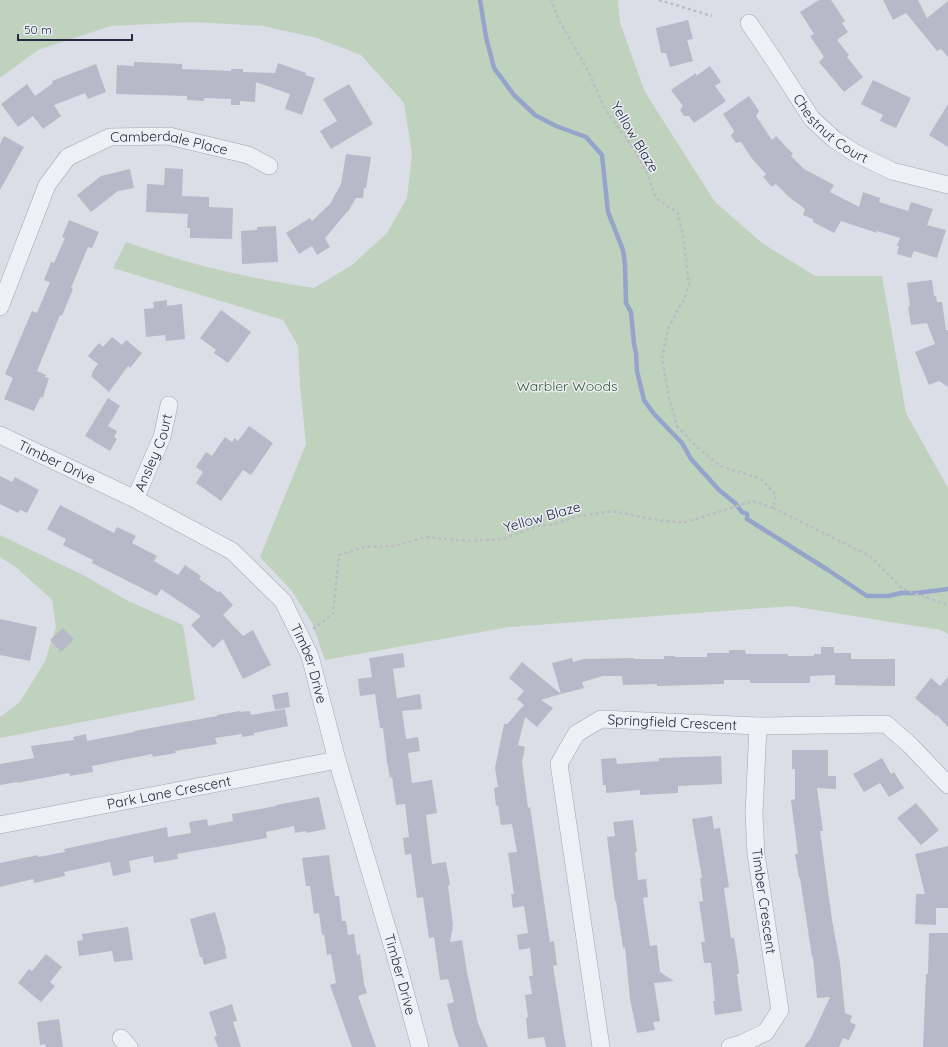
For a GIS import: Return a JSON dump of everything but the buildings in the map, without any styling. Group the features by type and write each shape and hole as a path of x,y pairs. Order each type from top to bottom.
{"street":[{"name":"Chestnut Court","path":"749,23 812,119 835,140 892,171 948,185"},
{"name":"Camberdale Place","path":"0,307 47,185 68,157 110,137 169,136 248,155 269,166"},
{"name":"Ansley Court","path":"135,499 162,437 169,405"},
{"name":"Timber Drive","path":"0,435 135,499 232,551 283,601 310,656 337,760 396,958 420,1047"},
{"name":"Springfield Crescent","path":"602,1047 559,764 576,734 601,719 758,726 886,724 911,746 948,785"},
{"name":"Timber Crescent","path":"730,1047 741,1044 766,1032 780,1010 756,854 754,814 758,726"},
{"name":"Park Lane Crescent","path":"0,825 337,760"}],"path":[{"name":"Yellow Blaze","path":"551,0 558,18 588,71 605,109 636,152 648,175 656,198 678,213 684,241 689,285 683,302 668,330 662,358 668,392 677,426 696,446 720,466 761,479 776,495 773,508"},
{"path":"659,0 712,16"},
{"name":"Yellow Blaze","path":"301,638 333,614 339,555 364,547 396,546 426,537 467,541 504,539 540,525 547,526 580,516 613,511 651,520 683,523 753,501 773,508 870,556 903,590 948,605"}],"green space":[{"name":"Warbler Woods","path":"0,0 618,0 620,23 645,92 715,202 762,243 815,276 882,276 906,413 948,488 948,634 941,630 791,606 509,627 325,660 312,623 292,591 260,557 306,444 298,346 283,320 113,268 126,242 219,270 314,288 352,265 387,233 407,198 412,154 404,103 361,55 317,38 263,26 192,22 111,26 38,50 0,78"},
{"path":"0,535 85,576 128,601 183,625 195,700 0,738 0,717 20,702 45,661 56,627 52,600 17,568 0,557"}],"waterway":[{"path":"480,0 486,37 494,68 514,95 535,115 556,126 586,137 602,155 608,212 623,250 625,264 626,303 631,312 637,371 644,400 654,414 682,443 691,459 719,490 735,503 742,512 747,514 747,519 867,596 888,596 901,593 917,593 948,589"}]}
